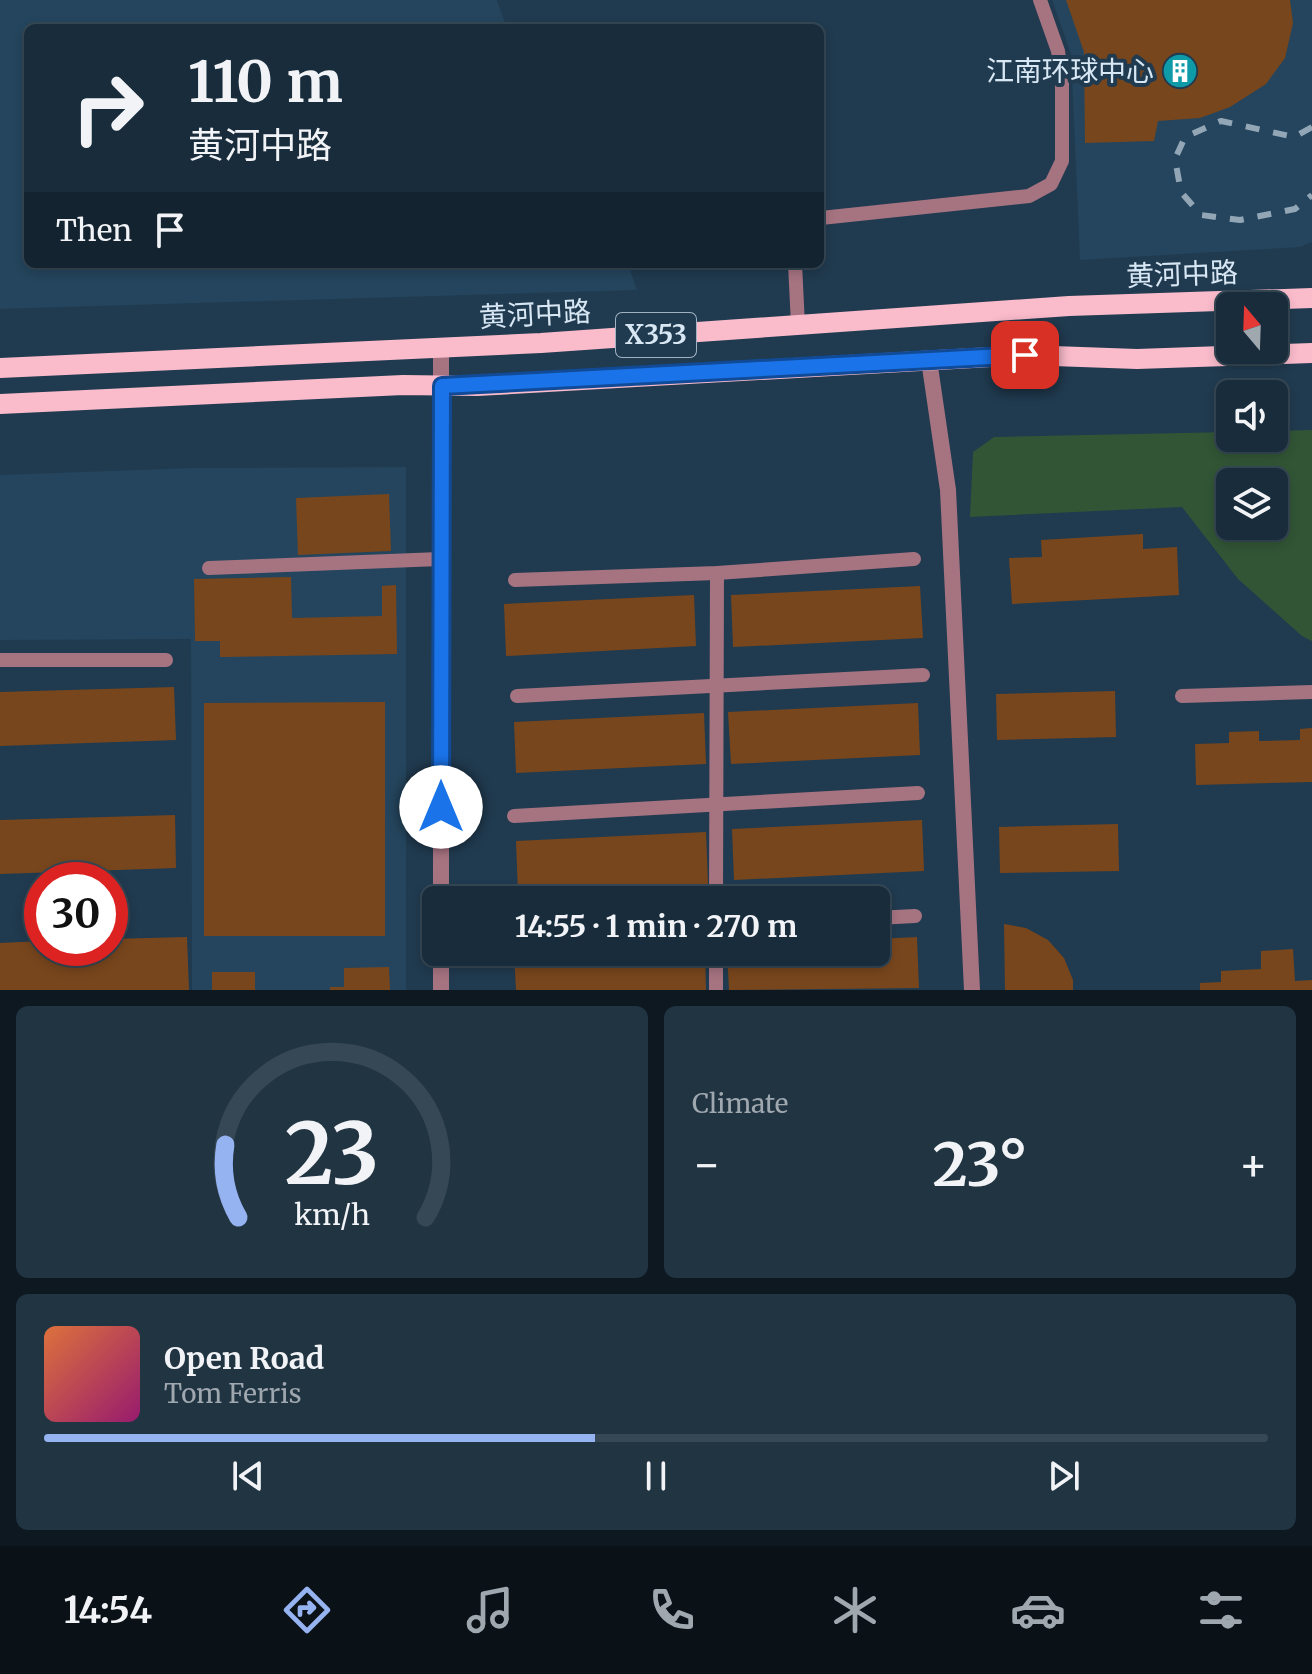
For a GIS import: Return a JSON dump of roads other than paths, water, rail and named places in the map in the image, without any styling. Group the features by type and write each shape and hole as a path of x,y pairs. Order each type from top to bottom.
{"main road":[{"name":"黄河中路","path":"0,368 441,347 1069,306 1312,298"},
{"name":"X353","path":"0,404 403,385 442,386 1025,355 1137,359 1312,353"}],"street":[{"path":"441,347 441,886"},
{"path":"929,360 948,490 972,990"},
{"path":"441,966 441,990"}],"lane":[{"path":"824,217 1029,196 1051,184 1062,161 1062,77 1058,51 1040,0"},
{"path":"795,268 798,325"},
{"path":"209,568 440,559"},
{"path":"515,580 717,573 914,559"},
{"path":"716,886 717,573"},
{"path":"0,660 166,660"},
{"path":"517,696 923,675"},
{"path":"1182,696 1312,692"},
{"path":"514,816 918,793"},
{"path":"890,917 915,916"},
{"path":"716,966 716,990"}],"railway":[{"path":"1312,127 1294,137 1221,121 1185,137 1175,159 1181,192 1201,215 1240,220 1295,209 1312,195"}],"place":[{"name":"江南环球中心","path":"1180,71"}]}
